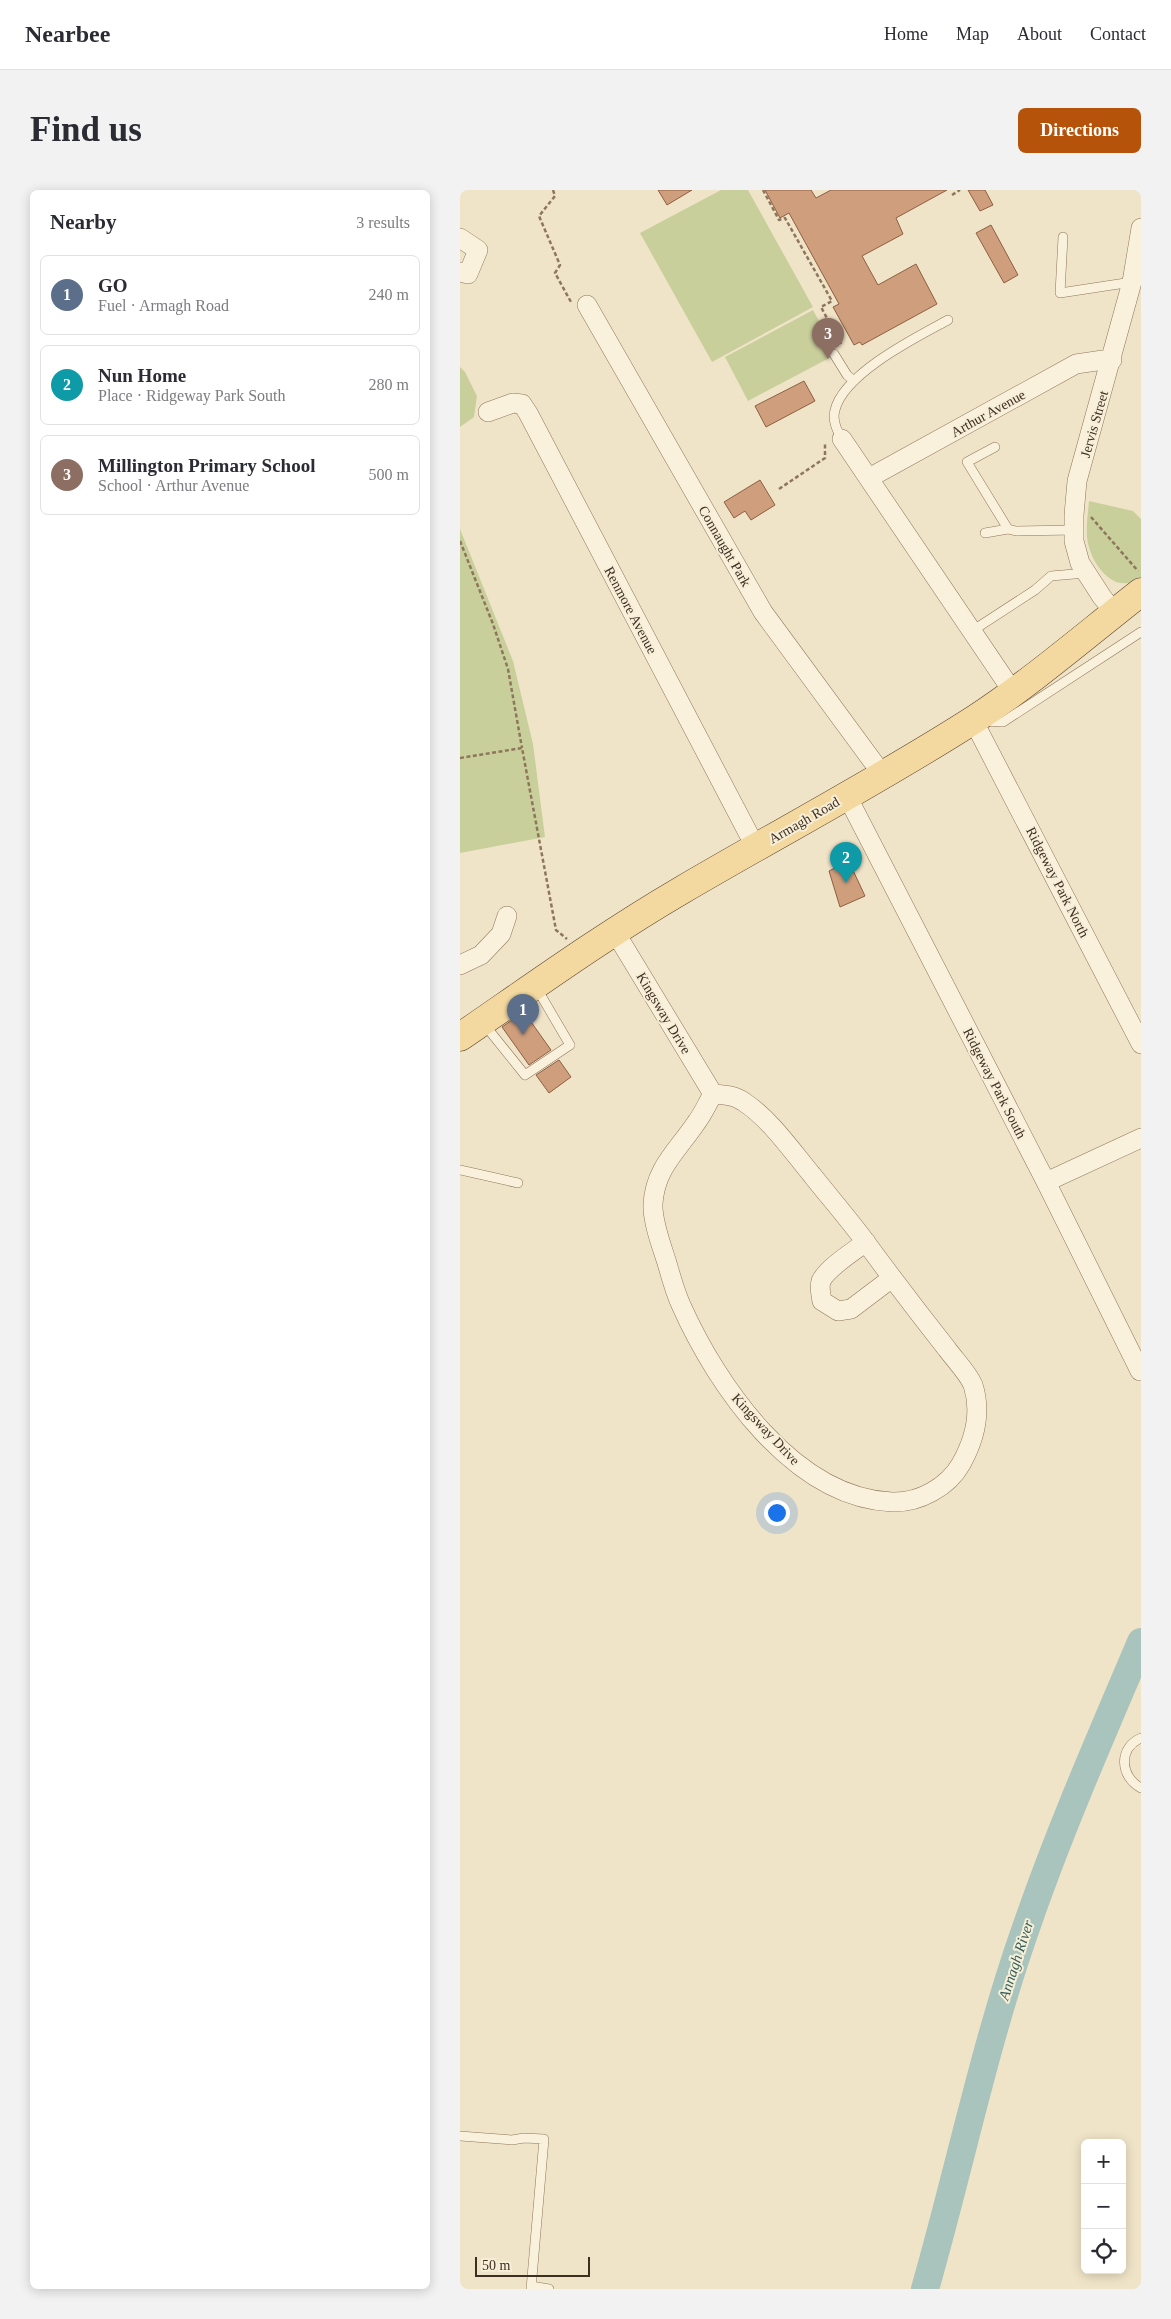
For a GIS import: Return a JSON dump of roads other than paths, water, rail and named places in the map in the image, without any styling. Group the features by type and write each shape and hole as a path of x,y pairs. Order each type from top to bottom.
{"main road":[{"name":"Armagh Road","path":"460,1037 581,953 680,891 847,796 974,720 1013,692 1141,592"}],"street":[{"name":"Jervis Street","path":"1115,612 1102,597 1080,564 1074,541 1074,523 1077,481 1112,360 1137,283 1141,228"},
{"path":"460,238 478,250 468,274 460,272"},
{"name":"Connaught Park","path":"587,305 763,612 882,774"},
{"name":"Arthur Avenue","path":"869,478 1076,364 1112,360"},
{"name":"Renmore Avenue","path":"488,412 512,403 522,404 528,413 756,848"},
{"path":"833,438 869,478 1013,692"},
{"name":"Ridgeway Park North","path":"974,720 1141,1044"},
{"name":"Ridgeway Park South","path":"847,796 1046,1182 1140,1371"},
{"path":"460,965 481,955 501,934 507,916"},
{"name":"Kingsway Drive","path":"615,932 713,1094"},
{"name":"Kingsway Drive","path":"713,1094 729,1095 745,1102 778,1133 866,1242 972,1383 978,1415 972,1444 959,1468 944,1483 926,1496 902,1503 873,1502 827,1484 796,1464 749,1414 728,1388 702,1348 679,1302 660,1240 653,1205 660,1173 676,1148 696,1123 713,1094"},
{"path":"1046,1182 1141,1138"},
{"path":"866,1242 827,1272 821,1282 820,1292 822,1301 838,1311 851,1309 892,1278"}],"lane":[{"path":"1063,237 1060,293 1137,283"},
{"path":"833,438 837,432 834,417 835,409 850,378 894,350 948,320"},
{"path":"834,354 850,378"},
{"path":"995,447 967,462 1008,529"},
{"path":"985,534 1008,529 1016,531 1074,523"},
{"path":"972,631 1035,590 1051,576 1086,573"},
{"path":"974,720 1003,722 1141,632"},
{"path":"482,1022 525,1075 570,1045 535,984"},
{"path":"460,1170 518,1184"},
{"path":"1141,1738 1132,1744 1124,1759 1127,1776 1132,1783 1141,1788"},
{"path":"460,2136 512,2140 524,2138 544,2139 531,2287 549,2289"}],"waterway":[{"name":"Annagh River","path":"925,2289 986,2059 1013,1967 1068,1816 1141,1642"}],"place":[{"name":"Millington Primary School","path":"828,359"},
{"name":"Nun Home","path":"846,883"},
{"name":"GO","path":"523,1035"}]}
